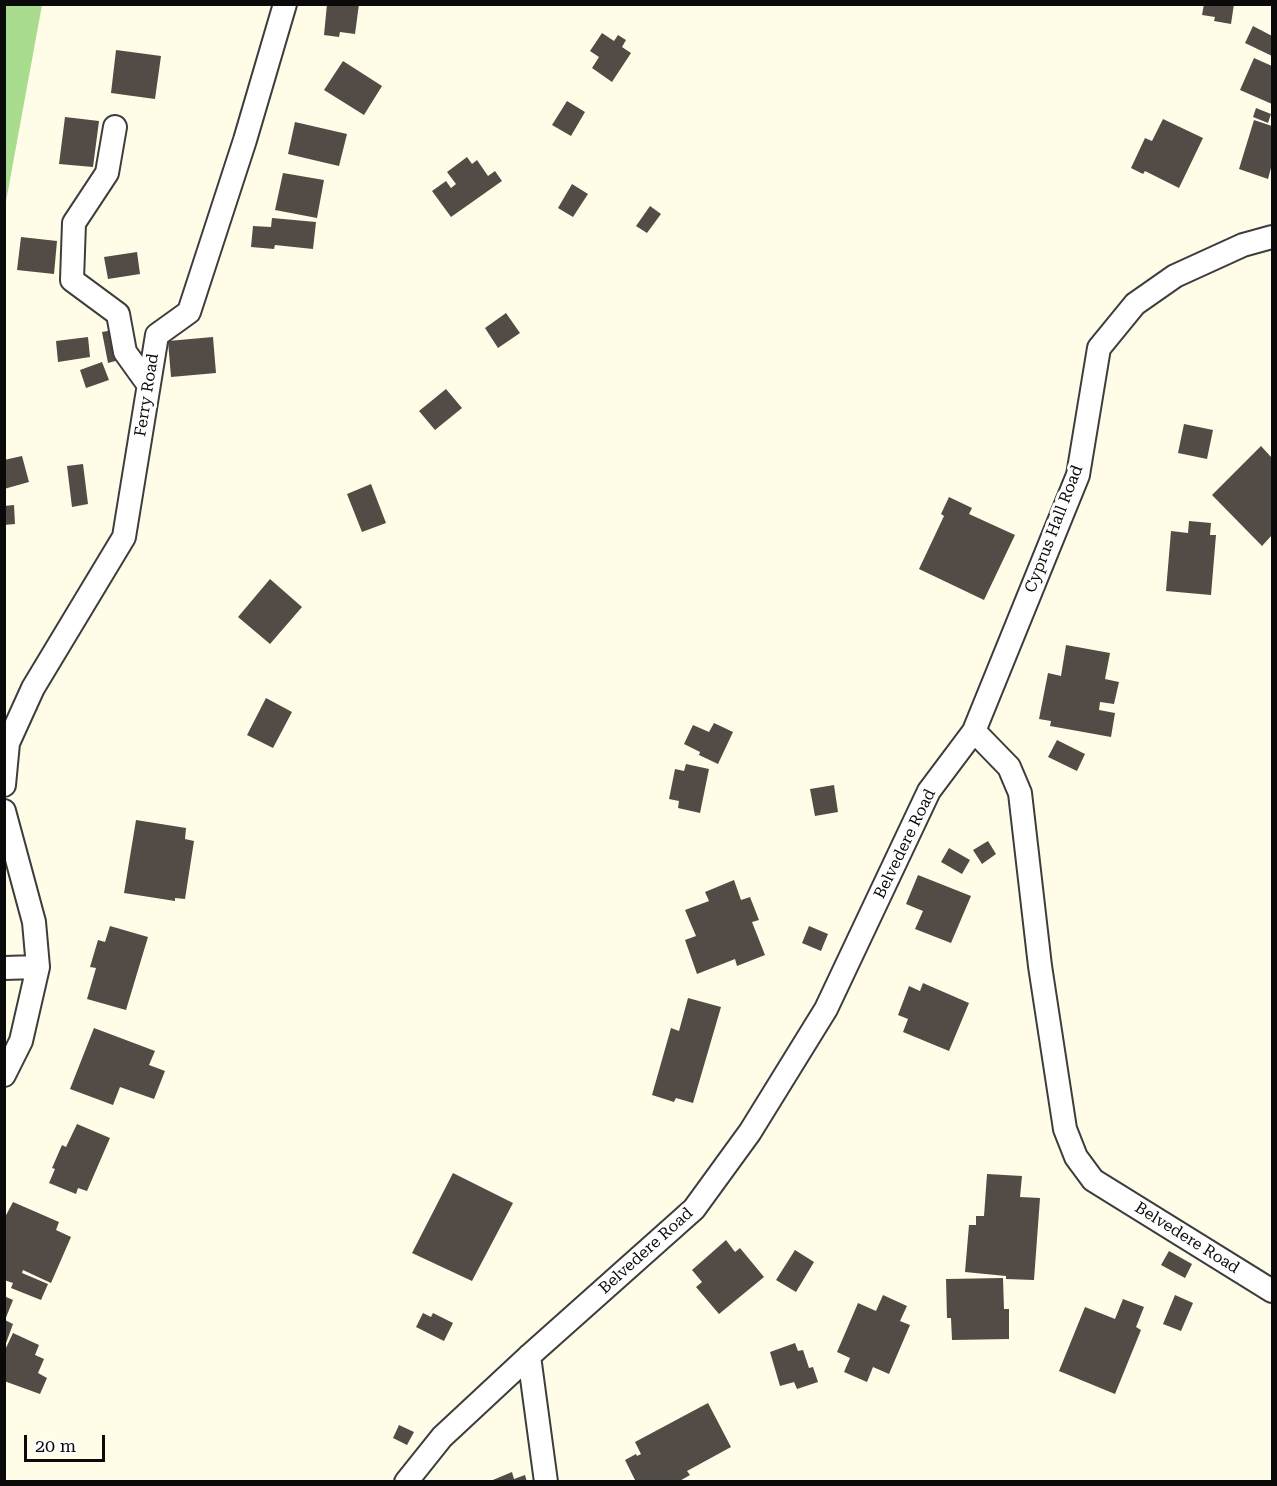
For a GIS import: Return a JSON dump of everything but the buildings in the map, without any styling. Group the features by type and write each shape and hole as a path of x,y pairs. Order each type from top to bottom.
{"street":[{"name":"Ferry Road","path":"4,785 8,743 33,688 123,537 157,335 189,312 245,140 285,4"},
{"path":"115,126 107,173 74,223 72,280 118,314 125,352 148,384"},
{"name":"Cyprus Hall Road","path":"974,731 1078,475 1099,348 1135,304 1176,276 1243,246 1272,237"},
{"name":"Belvedere Road","path":"406,1482 442,1437 694,1209 750,1132 825,1009 929,792 974,731 1009,767 1020,793 1040,966 1065,1129 1076,1157 1093,1180 1272,1291"},
{"path":"4,811 34,922 38,967 21,1041 4,1075"},
{"path":"4,968 38,967"},
{"path":"529,1356 546,1482"}],"green space":[{"path":"4,5 42,5 5,207"}]}
